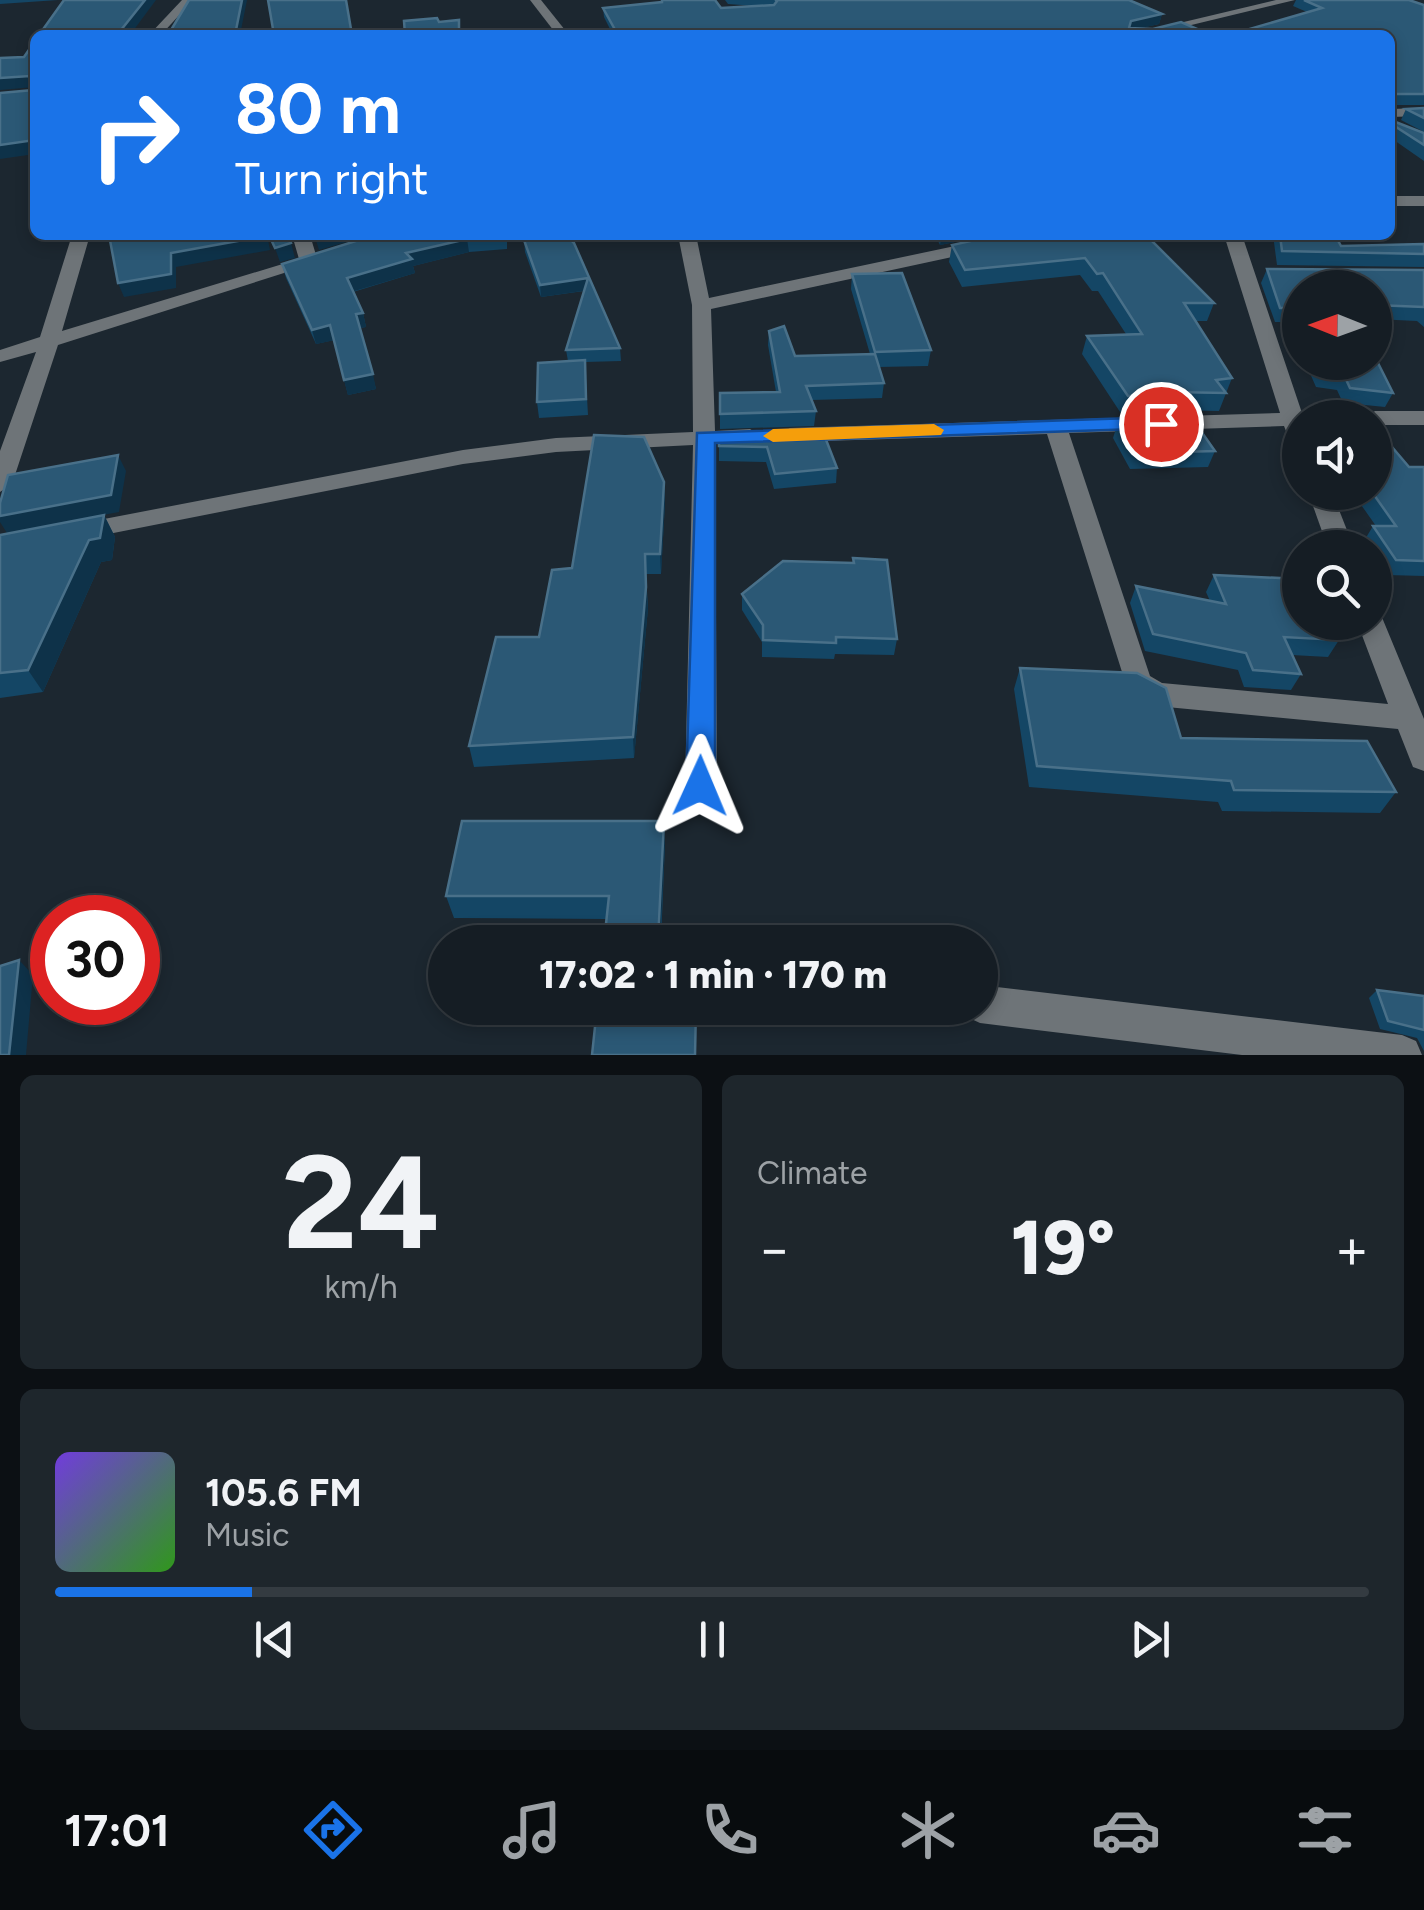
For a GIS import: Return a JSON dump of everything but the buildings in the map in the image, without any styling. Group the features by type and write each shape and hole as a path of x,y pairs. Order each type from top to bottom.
{"street":[{"path":"161,30 188,0"},
{"path":"535,0 559,30"},
{"path":"1155,30 1261,2 1290,0"},
{"path":"1196,20 1215,30"},
{"path":"1395,114 1424,112"},
{"path":"1395,126 1407,132"},
{"path":"1395,201 1424,201"},
{"path":"0,484 49,342 79,240"},
{"path":"303,240 309,262"},
{"path":"688,240 701,305 704,438 700,786"},
{"path":"701,305 1007,240"},
{"path":"1236,240 1258,274 1290,400"},
{"path":"0,356 336,255"},
{"path":"1392,418 1424,418"},
{"path":"58,536 463,457 556,445 1056,427 1282,426"},
{"path":"1056,427 1138,683 1156,694 1408,718"},
{"path":"1377,640 1424,758"},
{"path":"998,1006 1402,1055"}],"slow traffic":[{"path":"773,436 934,430"}],"route":[{"path":"700,786 704,438 1161,424"}]}
